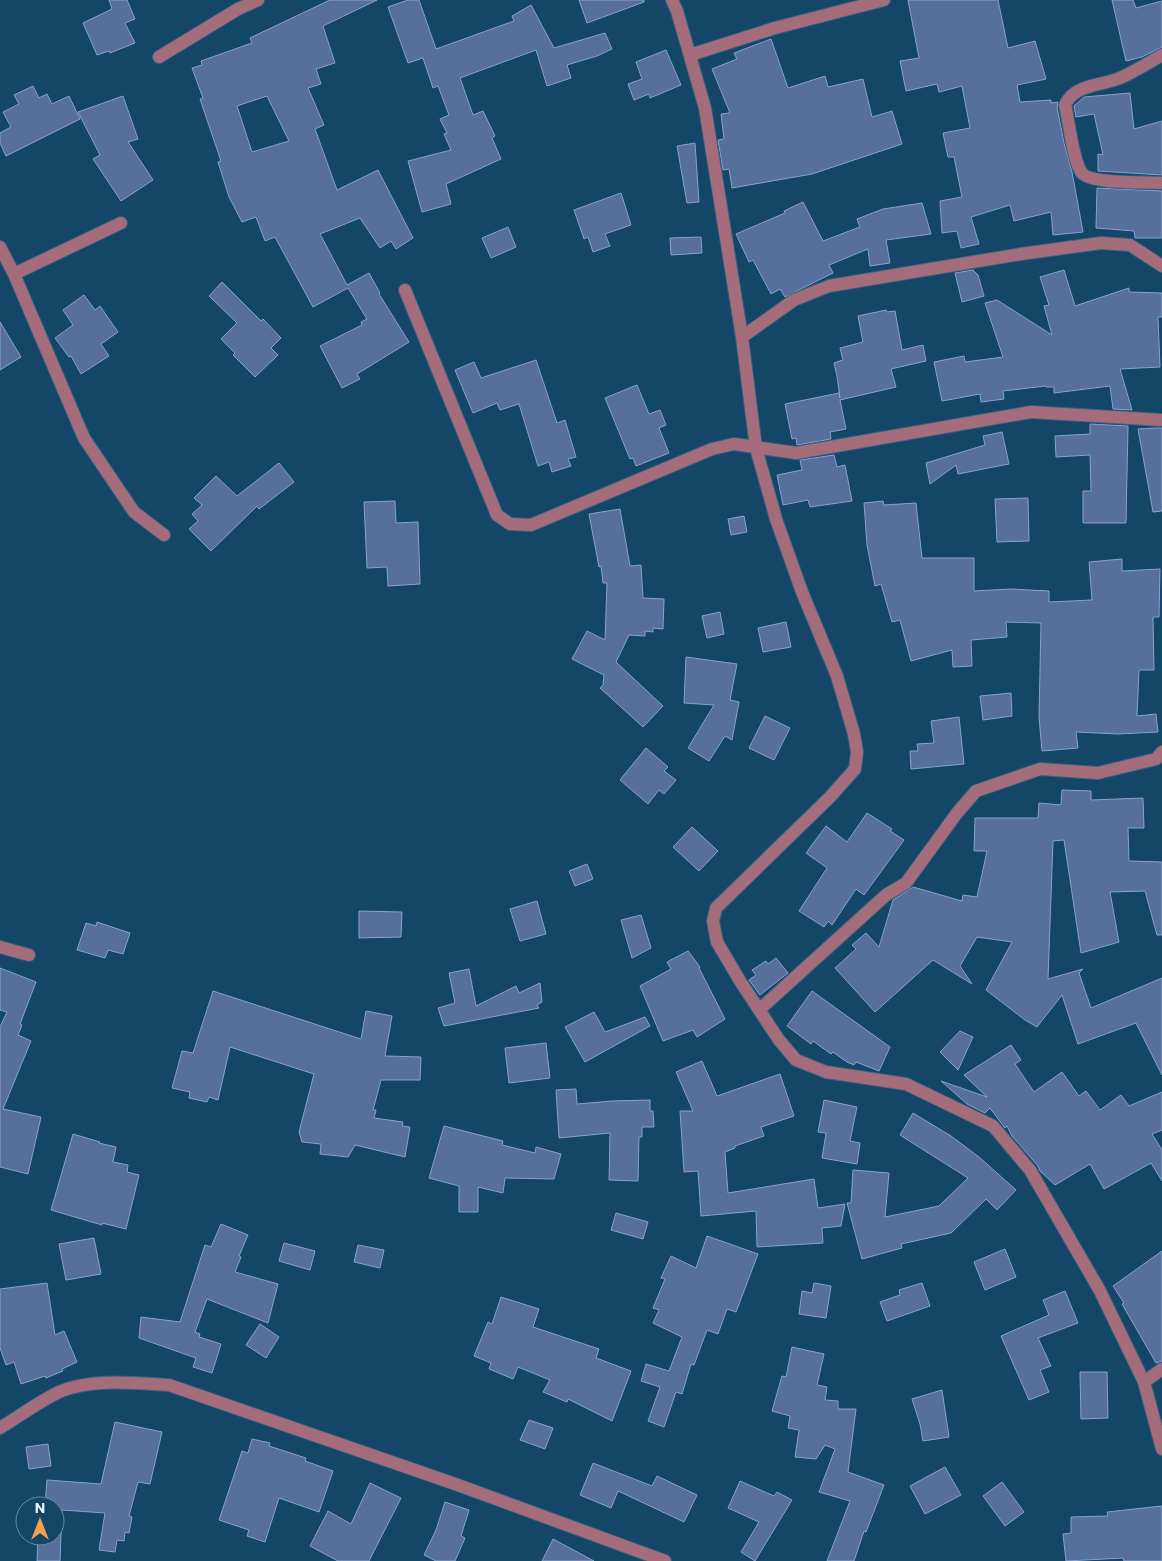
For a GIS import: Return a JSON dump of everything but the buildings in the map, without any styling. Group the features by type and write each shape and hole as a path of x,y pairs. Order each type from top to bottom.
{"street":[{"path":"159,57 238,9 258,0"},
{"path":"672,0 677,11 705,108 742,337 756,448 776,519 802,592 837,676 854,734 857,752 855,769 716,908 713,921 717,942 778,1040 796,1060 826,1072 906,1084 993,1126 1030,1170 1100,1292 1144,1382 1162,1449"},
{"path":"690,55 775,28 884,0"},
{"path":"1162,55 1120,78 1080,90 1069,97 1065,105 1077,164 1083,175 1095,180 1162,183"},
{"path":"14,274 121,223"},
{"path":"742,337 794,300 829,286 1101,243 1130,245 1162,266"},
{"path":"0,248 14,274 84,438 134,512 164,536"},
{"path":"405,290 497,516 510,524 531,525 712,449 734,444 796,452 1031,412 1162,420"},
{"path":"759,1010 886,895 906,882 957,812 976,791 1040,769 1098,773 1156,759 1162,752"},
{"path":"0,947 29,956"},
{"path":"1144,1382 1162,1369"},
{"path":"0,1428 59,1392 84,1385 126,1383 169,1385 448,1482 640,1557 665,1561"}]}
